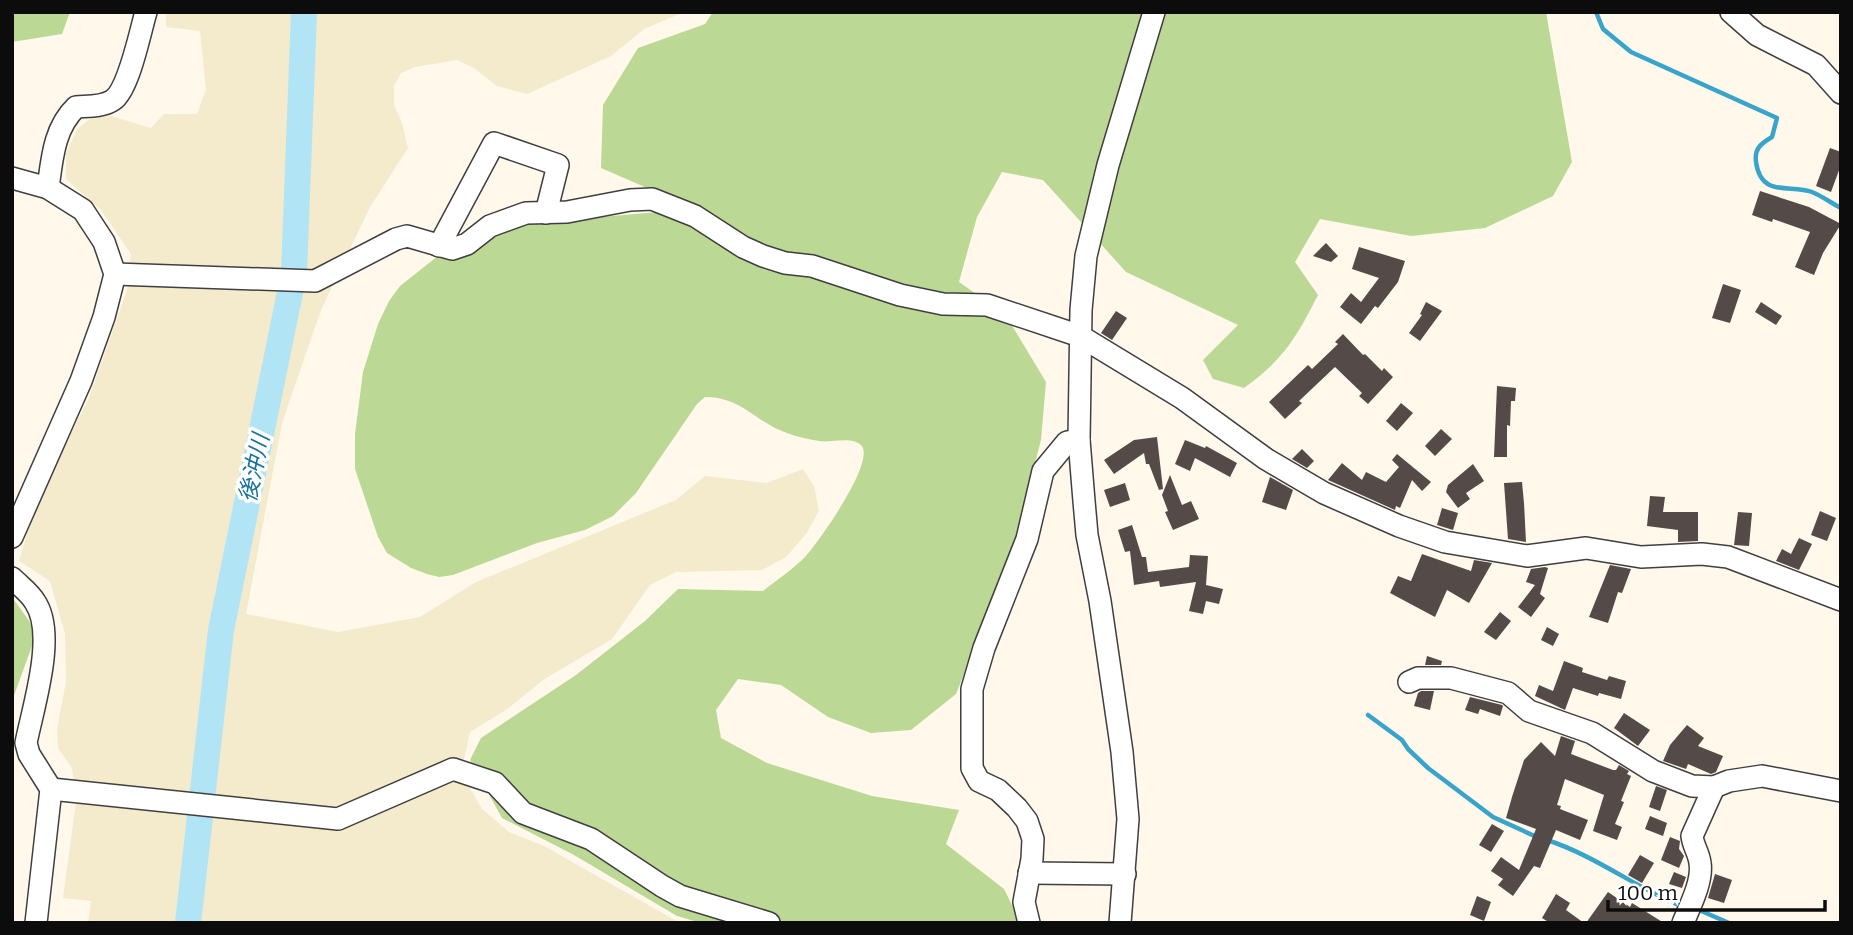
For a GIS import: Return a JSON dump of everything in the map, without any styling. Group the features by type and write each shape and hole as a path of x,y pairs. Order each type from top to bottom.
{"street":[{"path":"48,188 59,130 65,117 76,107 100,105 113,100 121,92 146,12"},
{"path":"1120,923 1128,819 1122,752 1100,601 1087,536 1079,440 1080,336 1086,256 1108,165 1154,12"},
{"path":"1731,12 1756,35 1816,65 1841,93"},
{"path":"439,246 494,143 558,165 546,212"},
{"path":"12,178 48,188 83,210 104,242 115,274 104,317 81,381 12,537"},
{"path":"115,274 315,281 396,239 407,236 452,249 467,244 490,226 526,213 567,212 630,200 652,199 695,216 743,247 763,256 785,263 812,266 900,295 943,304 987,305 1080,336 1182,398 1266,459 1324,493 1399,526 1446,541 1527,556 1586,548 1641,557 1714,554 1841,600"},
{"path":"1029,923 1024,902 1033,839 1027,821 998,790 979,781 972,768 972,689 984,648 1027,539 1043,471 1067,442 1079,440"},
{"path":"12,578 34,600 42,620 44,654 26,743 29,754 51,789 36,923"},
{"path":"1409,682 1418,677 1451,678 1508,693 1529,711 1592,733 1653,771 1692,786 1714,787 1729,781 1762,776 1841,791"},
{"path":"51,789 338,819 453,769 495,783 523,813 591,839 681,896 769,923"},
{"path":"1683,923 1701,873 1692,836 1714,787"},
{"path":"1029,873 1125,874"}],"shaded area":[{"path":"166,12 684,12 644,29 611,56 527,94 497,86 474,68 457,60 415,67 401,73 394,86 394,105 408,148 370,207 321,310 282,423 246,614 338,632 420,617 476,582 676,500 705,476 767,483 803,469 814,486 819,511 806,534 786,557 762,570 676,572 650,585 612,639 543,680 506,710 470,732 461,773 482,809 509,832 544,846 680,923 88,923 91,901 63,898 76,802 72,768 58,748 57,729 66,682 65,634 50,581 19,561 37,501 89,398 127,290 131,254 101,210 66,179 66,154 77,129 90,119 111,116 151,128 164,114 197,114 206,90 200,31 166,27"}],"green space":[{"path":"12,12 70,12 62,34 12,42"},
{"path":"713,12 1546,12 1572,162 1553,196 1485,228 1411,236 1320,219 1295,262 1318,295 1288,347 1244,388 1213,379 1203,360 1238,325 1126,272 1043,180 1002,172 977,217 959,282 1005,314 1046,382 1041,440 1011,556 956,694 911,730 871,733 828,717 781,685 738,679 716,710 721,738 767,763 872,796 959,810 946,844 1004,889 1021,923 701,923 677,916 574,855 502,818 470,760 481,738 576,675 645,621 678,589 763,591 790,570 812,549 854,483 864,454 857,442 819,441 795,436 776,428 739,405 705,397 697,404 636,493 613,516 585,530 537,543 453,575 439,577 411,568 387,553 378,537 355,469 355,434 363,372 378,324 400,286 443,252 483,227 659,212 647,188 601,168 603,105 638,48 705,24"},
{"path":"12,597 37,632 12,701"}],"building":[{"path":"1830,148 1841,152 1841,165 1831,192 1816,186"},
{"path":"1760,191 1809,207 1841,224 1823,253 1814,275 1795,267 1810,232 1752,215"},
{"path":"1326,243 1338,256 1331,262 1313,256"},
{"path":"1359,247 1405,261 1398,282 1378,308 1375,306 1361,324 1340,307 1351,293 1361,302 1379,278 1352,269"},
{"path":"1723,284 1741,290 1730,323 1712,318"},
{"path":"1426,302 1442,311 1420,341 1409,333 1422,315 1420,314"},
{"path":"1761,302 1782,316 1776,325 1755,312"},
{"path":"1116,311 1127,318 1112,340 1101,333"},
{"path":"1343,334 1363,355 1393,377 1368,404 1359,396 1362,393 1335,367 1299,401 1302,403 1285,419 1269,402 1308,365 1312,369 1338,344 1335,342"},
{"path":"1497,386 1516,388 1515,401 1511,401 1510,426 1507,425 1507,457 1494,457"},
{"path":"1401,403 1413,413 1397,431 1386,421"},
{"path":"1441,429 1452,439 1435,456 1425,446"},
{"path":"1157,437 1163,489 1159,490 1149,464 1146,464 1144,453 1114,474 1104,460 1134,440"},
{"path":"1185,440 1205,448 1206,446 1237,463 1230,477 1195,458 1190,471 1175,464"},
{"path":"1302,449 1314,461 1307,468 1292,459"},
{"path":"1397,454 1431,482 1422,491 1412,480 1400,508 1396,506 1395,510 1328,480 1342,463 1362,480 1366,472 1386,482 1399,467 1392,460"},
{"path":"1473,464 1484,481 1466,493 1470,499 1458,508 1446,492 1448,485"},
{"path":"1170,475 1182,505 1191,501 1199,519 1173,530 1165,512 1168,511 1162,495"},
{"path":"1270,477 1293,490 1286,510 1262,502"},
{"path":"1522,482 1526,542 1508,539 1504,483"},
{"path":"1125,483 1130,500 1110,507 1104,490"},
{"path":"1650,496 1665,497 1663,512 1698,512 1698,541 1678,542 1678,530 1647,526"},
{"path":"1442,508 1458,513 1453,530 1437,525"},
{"path":"1820,511 1836,518 1827,541 1811,535"},
{"path":"1738,512 1752,513 1749,546 1734,545"},
{"path":"1132,525 1142,557 1146,557 1148,572 1189,567 1190,555 1208,556 1206,585 1223,589 1219,604 1206,601 1203,614 1189,611 1196,582 1160,587 1159,581 1134,585 1130,551 1125,552 1118,530"},
{"path":"1799,538 1812,544 1799,570 1776,561 1782,549 1791,554"},
{"path":"1422,554 1471,571 1474,560 1492,563 1469,603 1447,590 1435,617 1390,593 1398,576 1411,581"},
{"path":"1610,565 1631,569 1622,593 1618,592 1608,623 1589,617"},
{"path":"1548,568 1540,594 1545,598 1531,617 1518,607 1535,585 1526,582 1531,569"},
{"path":"1500,612 1511,621 1496,640 1484,632"},
{"path":"1547,627 1559,634 1553,646 1541,640"},
{"path":"1427,656 1442,661 1441,665 1425,665"},
{"path":"1564,661 1583,668 1582,672 1607,680 1609,676 1626,681 1621,699 1599,693 1598,696 1573,688 1565,710 1535,696 1539,685 1553,691"},
{"path":"1421,691 1434,691 1430,710 1414,706"},
{"path":"1470,697 1502,705 1500,716 1480,709 1478,714 1465,710"},
{"path":"1624,713 1650,730 1638,746 1614,728"},
{"path":"1687,725 1704,738 1698,746 1723,756 1716,772 1711,774 1688,764 1686,769 1663,761 1670,745"},
{"path":"1561,736 1575,741 1571,754 1613,770 1619,765 1629,771 1627,774 1631,776 1615,824 1622,827 1617,840 1593,831 1604,795 1565,779 1557,805 1561,806 1560,809 1588,820 1580,840 1556,830 1540,868 1534,866 1513,896 1498,885 1503,879 1491,871 1501,857 1519,870 1536,829 1506,818 1512,797 1524,760 1541,742 1555,756"},
{"path":"1656,786 1667,790 1660,811 1649,807"},
{"path":"1650,816 1667,823 1663,836 1645,829"},
{"path":"1492,824 1504,831 1491,852 1479,845"},
{"path":"1670,837 1680,841 1679,849 1684,856 1679,868 1661,860"},
{"path":"1640,855 1654,863 1642,883 1628,875"},
{"path":"1674,872 1686,877 1682,888 1669,884"},
{"path":"1715,874 1732,880 1724,903 1708,898"},
{"path":"1608,892 1630,907 1632,903 1664,923 1586,923"},
{"path":"1556,894 1570,903 1566,910 1584,923 1550,923 1542,918"},
{"path":"1477,896 1491,902 1484,921 1470,915"}],"waterway":[{"name":"後沖川","path":"188,923 221,630 294,273 304,12"},
{"path":"1596,12 1603,29 1631,52 1777,118 1772,137 1762,144 1756,153 1759,173 1764,181 1778,188 1812,192 1841,208"},
{"path":"1368,715 1402,740 1428,768 1493,817 1539,838"},
{"path":"1547,840 1683,907"},
{"path":"1699,910 1729,923"}]}
